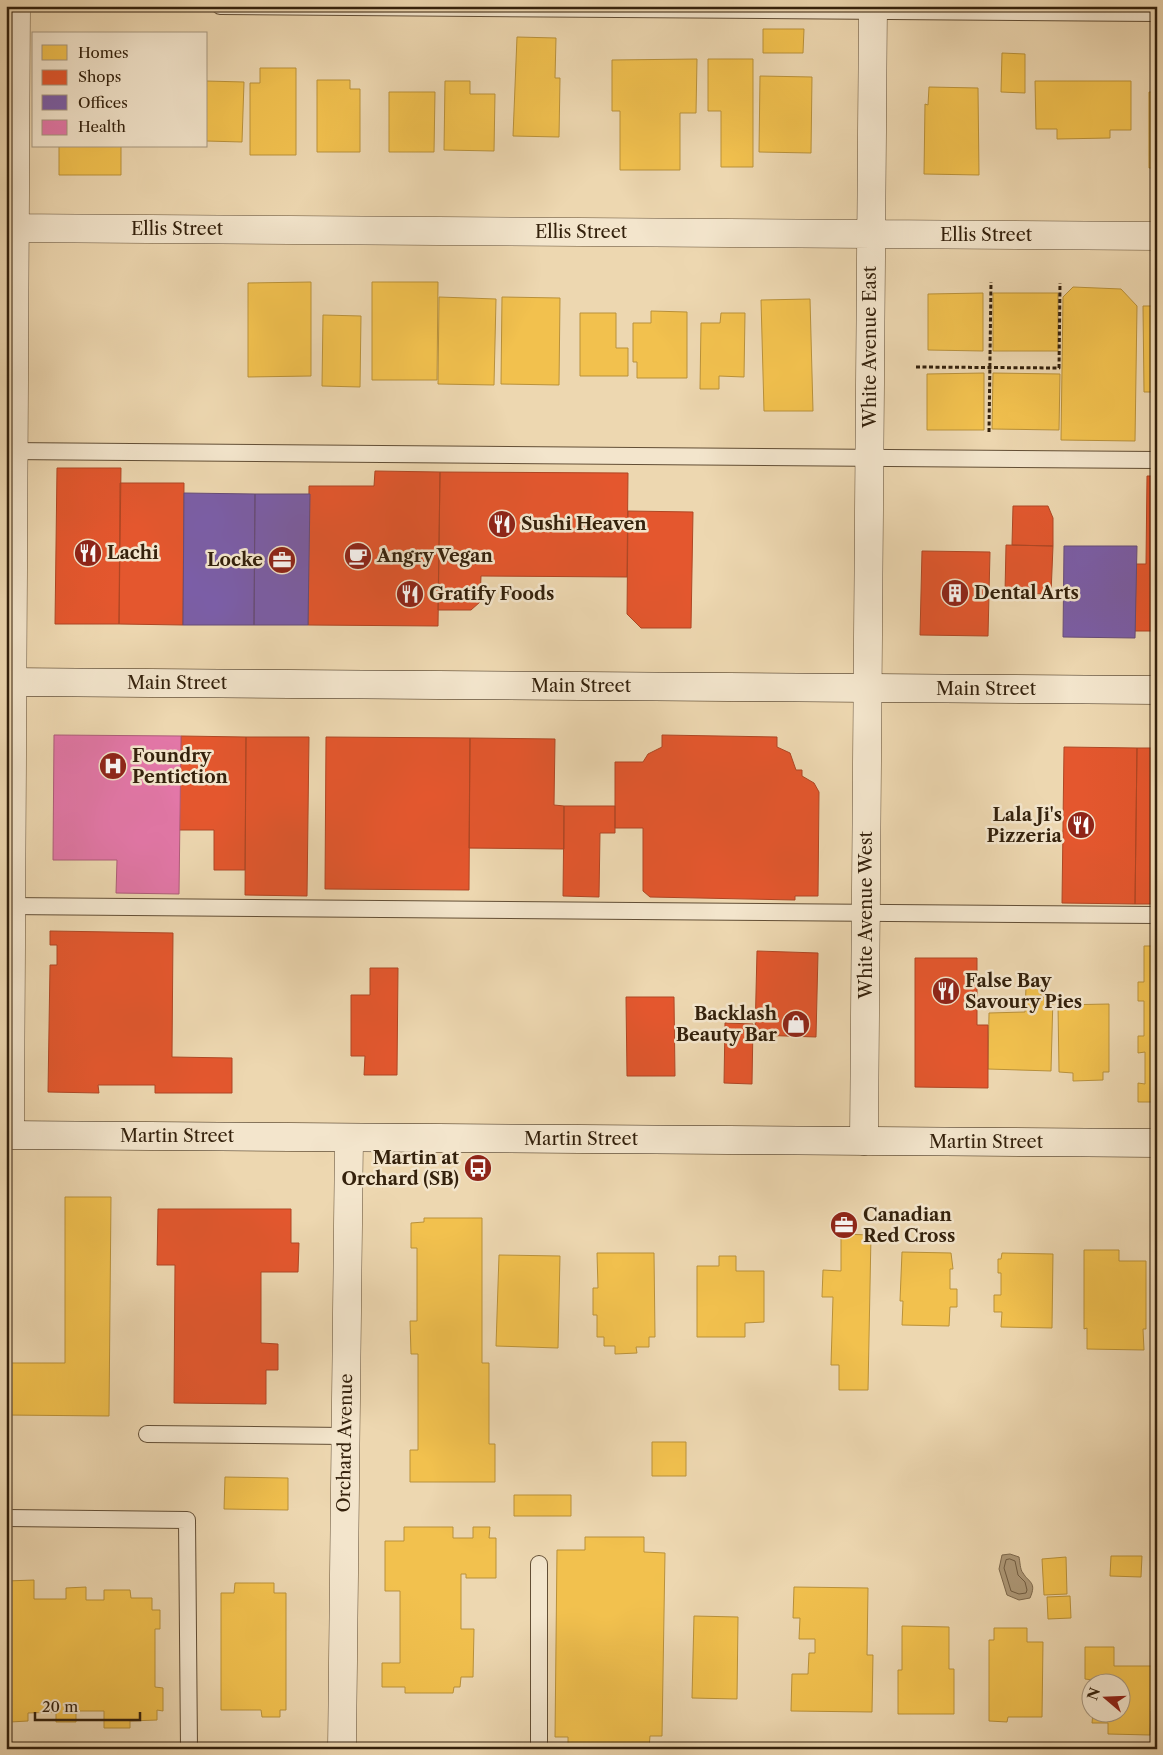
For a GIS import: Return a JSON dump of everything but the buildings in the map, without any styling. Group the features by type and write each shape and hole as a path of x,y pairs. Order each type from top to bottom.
{"street":[{"path":"8,1135 11,228 16,6"},
{"name":"White Avenue East","path":"868,689 873,9"},
{"name":"Ellis Street","path":"11,228 1157,236"},
{"name":"Main Street","path":"9,682 1157,690"},
{"name":"White Avenue West","path":"864,1141 868,689"},
{"name":"Martin Street","path":"8,1135 1157,1143"},
{"name":"Orchard Avenue","path":"342,1749 349,1138"}],"lane":[{"path":"220,6 873,9 1157,13"},
{"path":"10,451 1157,460"},
{"path":"9,906 1157,916"},
{"path":"146,1434 345,1436"},
{"path":"6,1518 187,1520 189,1749"},
{"path":"539,1564 539,1749"}],"path":[{"path":"989,433 991,282"},
{"path":"916,367 1059,368 1060,283"}],"water":[{"path":"1010,1554 1019,1557 1022,1572 1031,1583 1033,1589 1030,1598 1019,1600 1007,1595 999,1569 1002,1555"}],"place":[{"name":"Sushi Heaven","path":"502,524"},
{"name":"Lachi","path":"88,553"},
{"name":"Angry Vegan","path":"358,556"},
{"name":"Locke","path":"282,560"},
{"name":"Dental Arts","path":"955,593"},
{"name":"Gratify Foods","path":"410,594"},
{"name":"Foundry Pentiction","path":"113,766"},
{"name":"Lala Ji's Pizzeria","path":"1081,825"},
{"name":"False Bay Savoury Pies","path":"946,991"},
{"name":"Backlash Beauty Bar","path":"796,1024"},
{"name":"Martin at Orchard (SB)","path":"478,1168"},
{"name":"Canadian Red Cross","path":"844,1225"}]}
